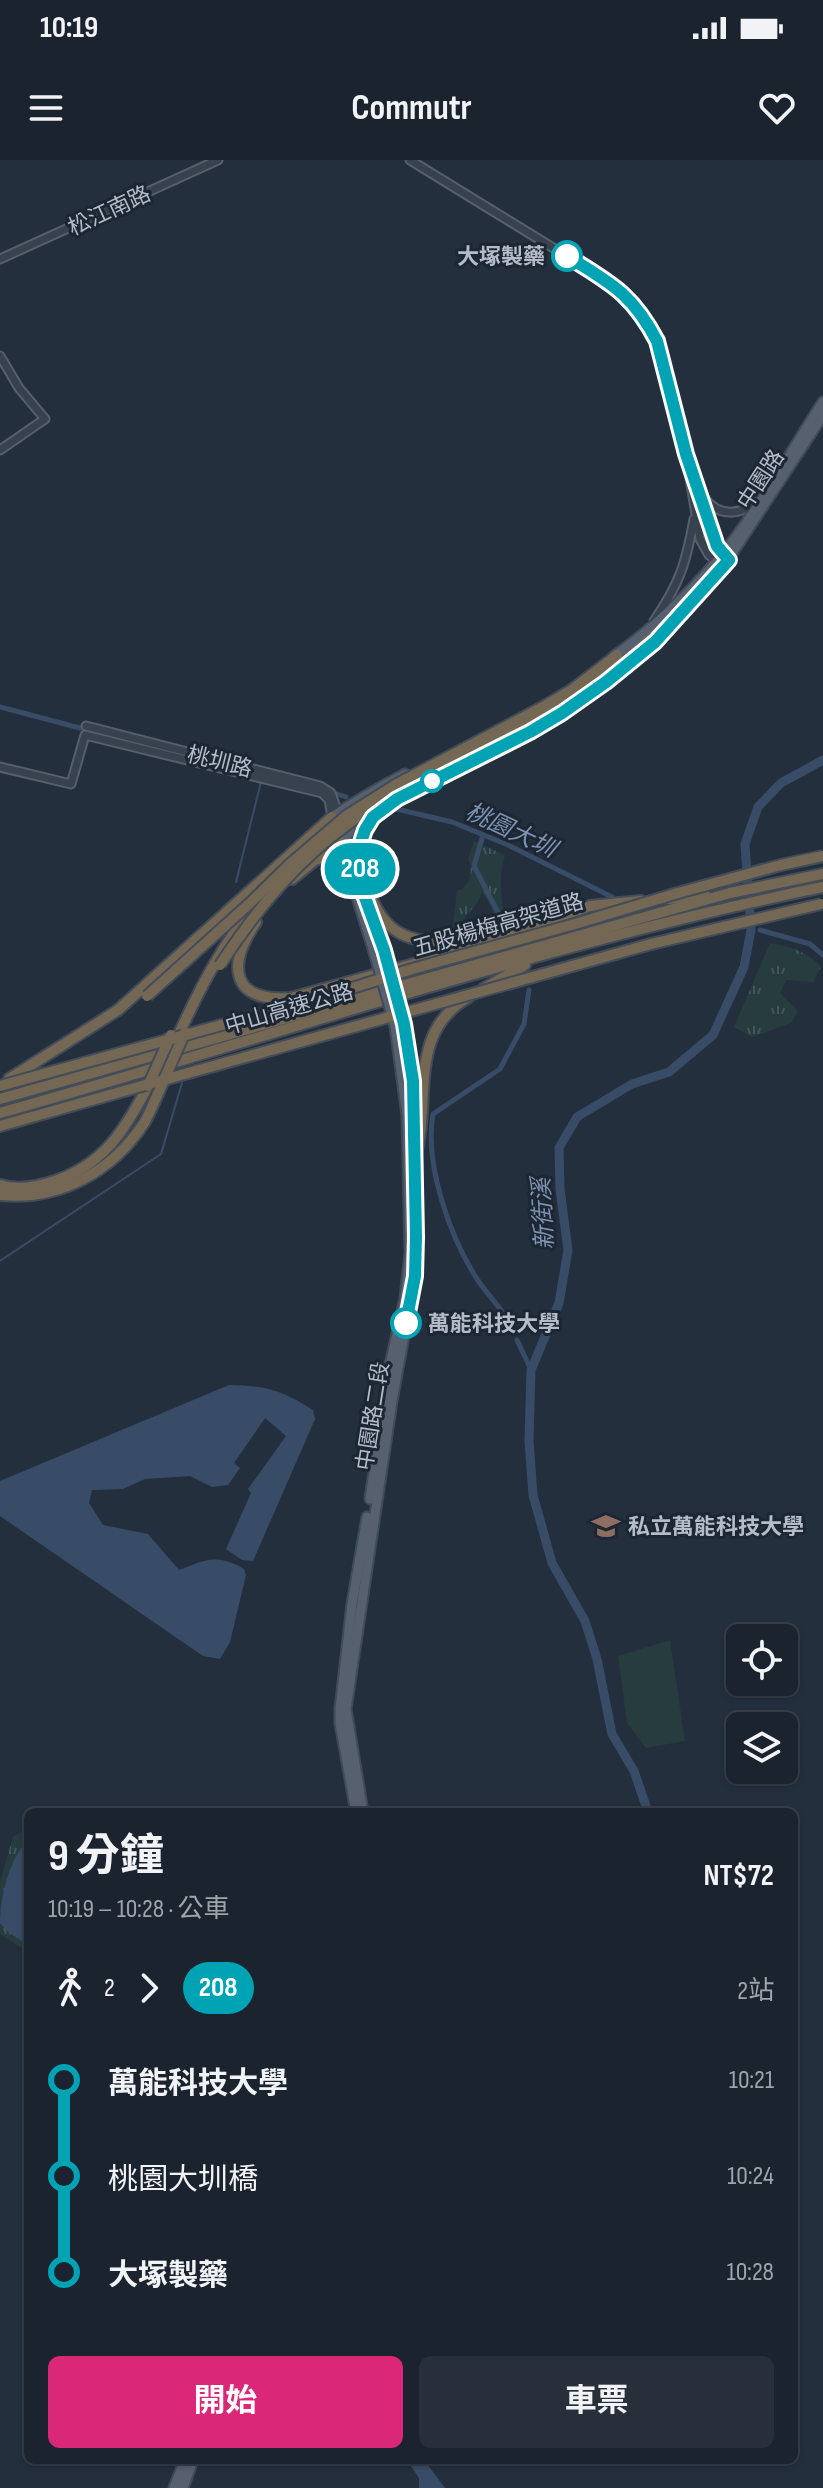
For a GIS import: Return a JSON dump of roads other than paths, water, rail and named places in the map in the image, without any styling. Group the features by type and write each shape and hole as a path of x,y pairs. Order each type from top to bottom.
{"highway":[{"path":"179,1033 248,924 301,862 352,821 403,789 544,716 632,655 665,625 723,560"},
{"path":"3,1082 93,1035 147,996 346,816 397,784 576,692 617,655"},
{"path":"3,1082 118,1010 267,878 308,837 337,820"},
{"path":"0,1195 21,1197 73,1180 121,1142 142,1113 203,981 238,925 337,820"},
{"path":"238,925 342,837"},
{"name":"五股楊梅高架道路","path":"3,1082 327,996 678,893 823,856"},
{"path":"306,866 319,858 334,857 343,863 350,875"},
{"name":"中山高速公路","path":"0,1099 730,893 823,874"},
{"path":"179,1033 213,952 267,878"},
{"path":"362,878 375,906 391,927 413,939 455,939 527,928"},
{"name":"中山高速公路","path":"0,1113 539,957 732,905 823,887"},
{"path":"280,892 242,944 237,964 241,980 247,987 263,997 275,999 291,998 457,952 590,906 730,893"},
{"path":"0,1123 651,944 822,903"},
{"path":"415,1157 419,1144 423,1069 433,1035 454,1005 539,957"},
{"path":"0,1185 29,1188 84,1169 112,1143 154,1087"},
{"path":"0,1123 68,1094"}],"main road":[{"name":"中園路","path":"337,820 369,793 553,697 617,655 649,628 723,560 823,402"},
{"name":"中園路","path":"342,837 397,799 562,713 655,642 723,560 823,415"},
{"path":"379,951 350,875 337,820 419,767"},
{"path":"363,892 359,848 373,817"},
{"path":"342,837 363,892 400,1025"},
{"name":"中園路二段","path":"356,1808 346,1709 389,1417 415,1276 413,1081 400,1025"},
{"name":"中園路二段","path":"362,1808 349,1747 340,1723 340,1709 352,1604 390,1365 405,1298 410,1253 407,1116 400,1025"},
{"path":"174,2488 183,2464"},
{"path":"183,2488 192,2464"}],"street":[{"name":"松江南路","path":"0,259 218,160"},
{"path":"410,160 607,281 638,308 657,341 686,454 723,560"},
{"path":"0,356 19,388 45,419 0,450"},
{"path":"686,454 704,548 723,560"},
{"path":"701,495 721,512 743,511 759,501"},
{"path":"649,628 685,565 695,513"},
{"name":"桃圳路","path":"0,767 71,784 86,730 322,793 329,800 337,820"}],"water":[{"path":"229,1385 264,1388 282,1394 313,1410 315,1419 253,1561 242,1560 226,1549 251,1493 248,1489 286,1436 265,1418 234,1463 240,1468 228,1485 212,1487 190,1476 145,1479 123,1489 92,1490 89,1503 103,1525 148,1534 179,1570 211,1560 226,1561 244,1569 246,1575 230,1642 220,1659 203,1656 0,1516 0,1481"},
{"path":"24,1845 24,1942 0,1923 7,1879"},
{"path":"410,2464 427,2464 445,2488 419,2488 419,2478"}],"waterway":[{"name":"桃園大圳","path":"0,707 80,728"},
{"name":"新街溪","path":"647,1808 634,1771 612,1734 597,1659 585,1621 552,1563 533,1495 529,1441 531,1370 559,1303 568,1250 560,1189 559,1148 577,1117 632,1084 669,1072 713,1035 744,967 751,930 745,844 758,807 781,783 823,760"},
{"path":"236,882 261,782"},
{"name":"桃園大圳","path":"337,794 346,797"},
{"name":"桃園大圳","path":"392,808 452,822 508,845 612,897"},
{"path":"483,835 474,866 503,922"},
{"name":"桃園大圳","path":"760,930 810,944 823,955"},
{"path":"513,1331 477,1279 457,1243 436,1177 431,1134 433,1114 500,1069 524,1024 529,990"},
{"path":"0,1261 161,1154 182,1083"},
{"path":"517,1340 531,1370"}],"place":[{"name":"大塚製藥","path":"567,256"},
{"name":"萬能科技大學","path":"406,1323"},
{"name":"私立萬能科技大學","path":"606,1526"}]}
